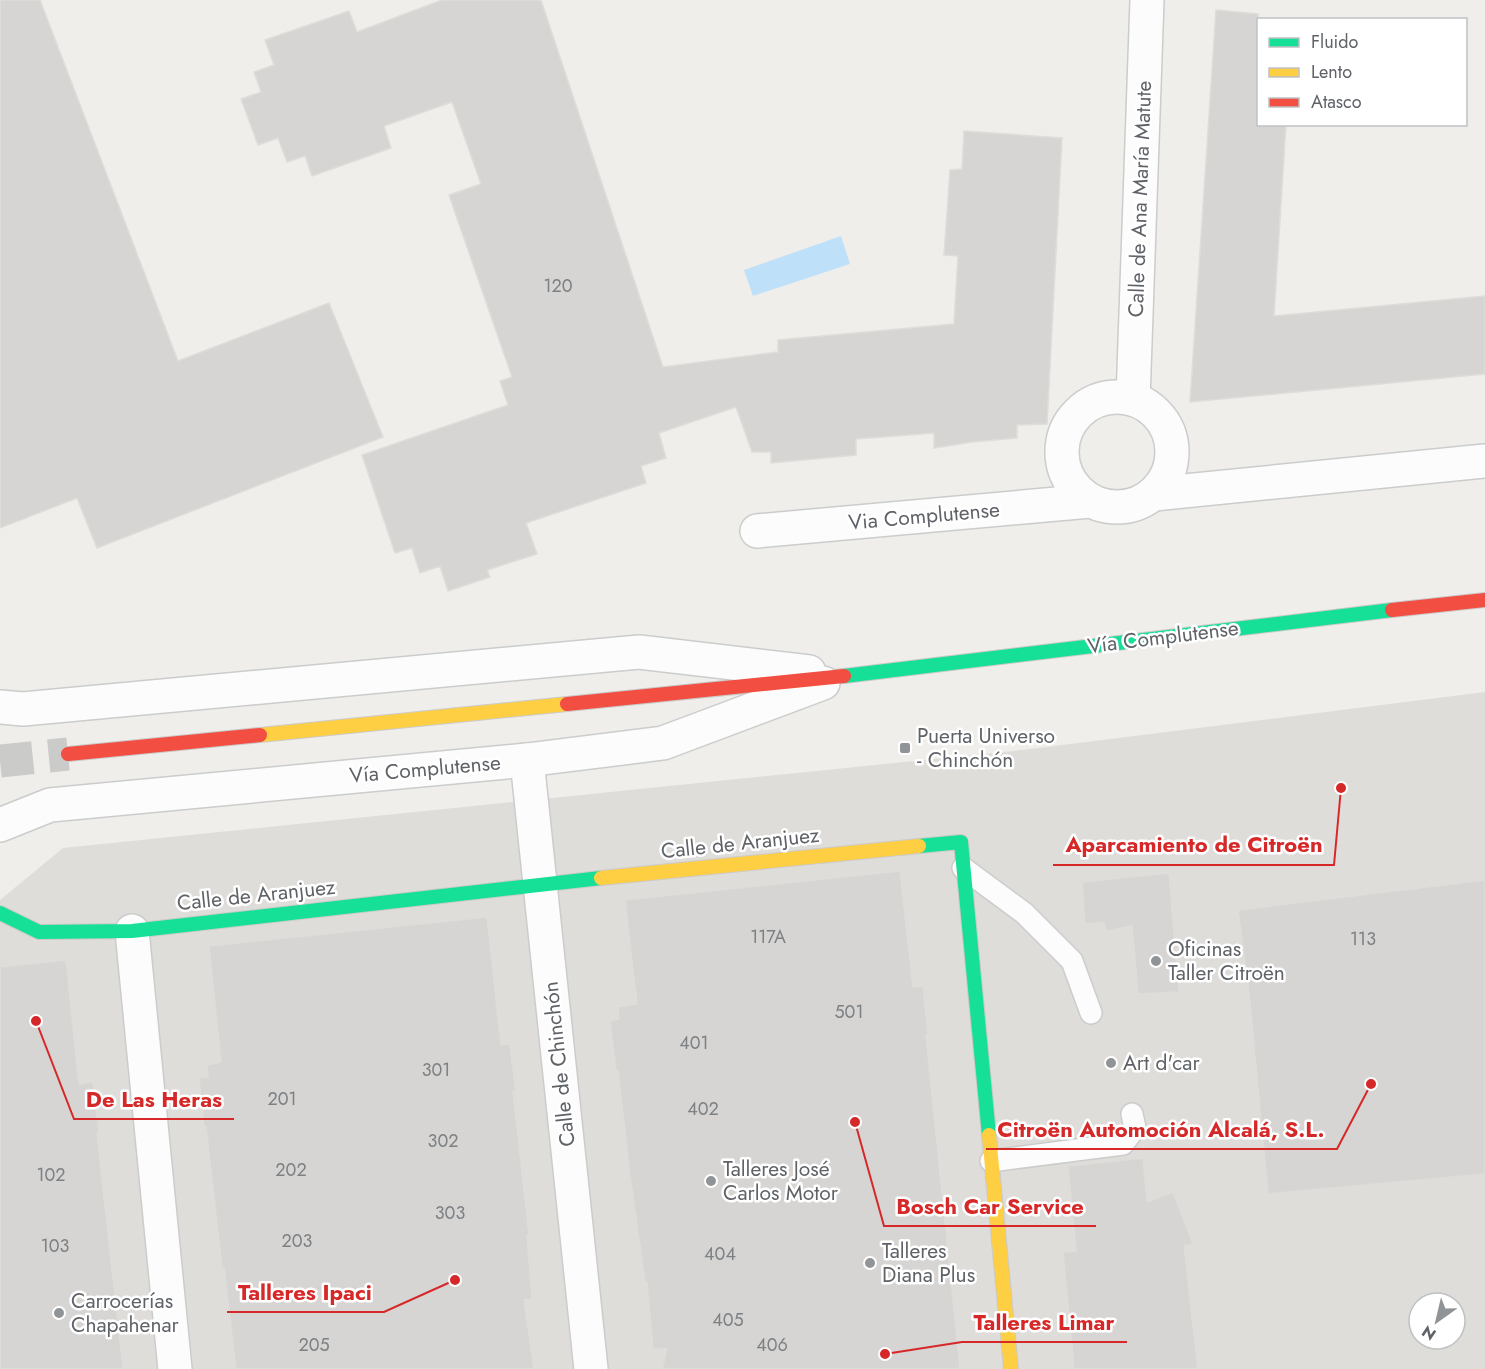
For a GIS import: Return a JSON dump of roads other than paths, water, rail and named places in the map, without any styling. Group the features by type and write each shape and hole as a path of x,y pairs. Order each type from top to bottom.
{"street":[{"name":"Calle de Ana María Matute","path":"1133,399 1147,0"},
{"path":"1115,396 1133,399 1148,406 1161,417 1169,432 1173,448 1172,465 1165,481 1154,494 1140,503 1124,507 1107,506 1090,501 1076,489 1066,475 1061,457 1063,439 1070,422 1081,409 1097,399 1115,396"},
{"path":"1154,494 1485,461"},
{"name":"Via Complutense","path":"757,531 1090,501"},
{"name":"Vía Complutense","path":"68,754 841,676 1485,600"},
{"name":"Vía Complutense","path":"0,707 23,709 639,652 841,676"},
{"name":"Vía Complutense","path":"0,825 50,805 527,759 663,743 841,676"},
{"name":"Calle de Chinchón","path":"527,759 591,1369"},
{"name":"Calle de Aranjuez","path":"0,913 39,933 132,931 541,884 961,842 1011,1369"},
{"path":"132,931 176,1369"}],"lane":[{"path":"963,868 1024,913 1072,961 1091,1013"},
{"path":"991,1161 1123,1144 1135,1128 1132,1113"}],"water":[{"path":"841,236 850,264 753,296 744,270"}],"tunnel":[{"path":"0,761 68,754"}],"place":[{"name":"Puerta Universo - Chinchón","path":"905,748"},
{"name":"Aparcamiento de Citroën","path":"1341,788"},
{"name":"Oficinas Taller Citroën","path":"1156,961"},
{"name":"De Las Heras","path":"36,1021"},
{"name":"Art d'car","path":"1111,1063"},
{"name":"Citroën Automoción Alcalá, S.L.","path":"1371,1084"},
{"name":"Bosch Car Service","path":"855,1122"},
{"name":"Talleres José Carlos Motor","path":"711,1181"},
{"name":"Talleres Diana Plus","path":"870,1263"},
{"name":"Talleres Ipaci","path":"455,1280"},
{"name":"Carrocerías Chapahenar","path":"59,1313"},
{"name":"Talleres Limar","path":"885,1354"}]}
